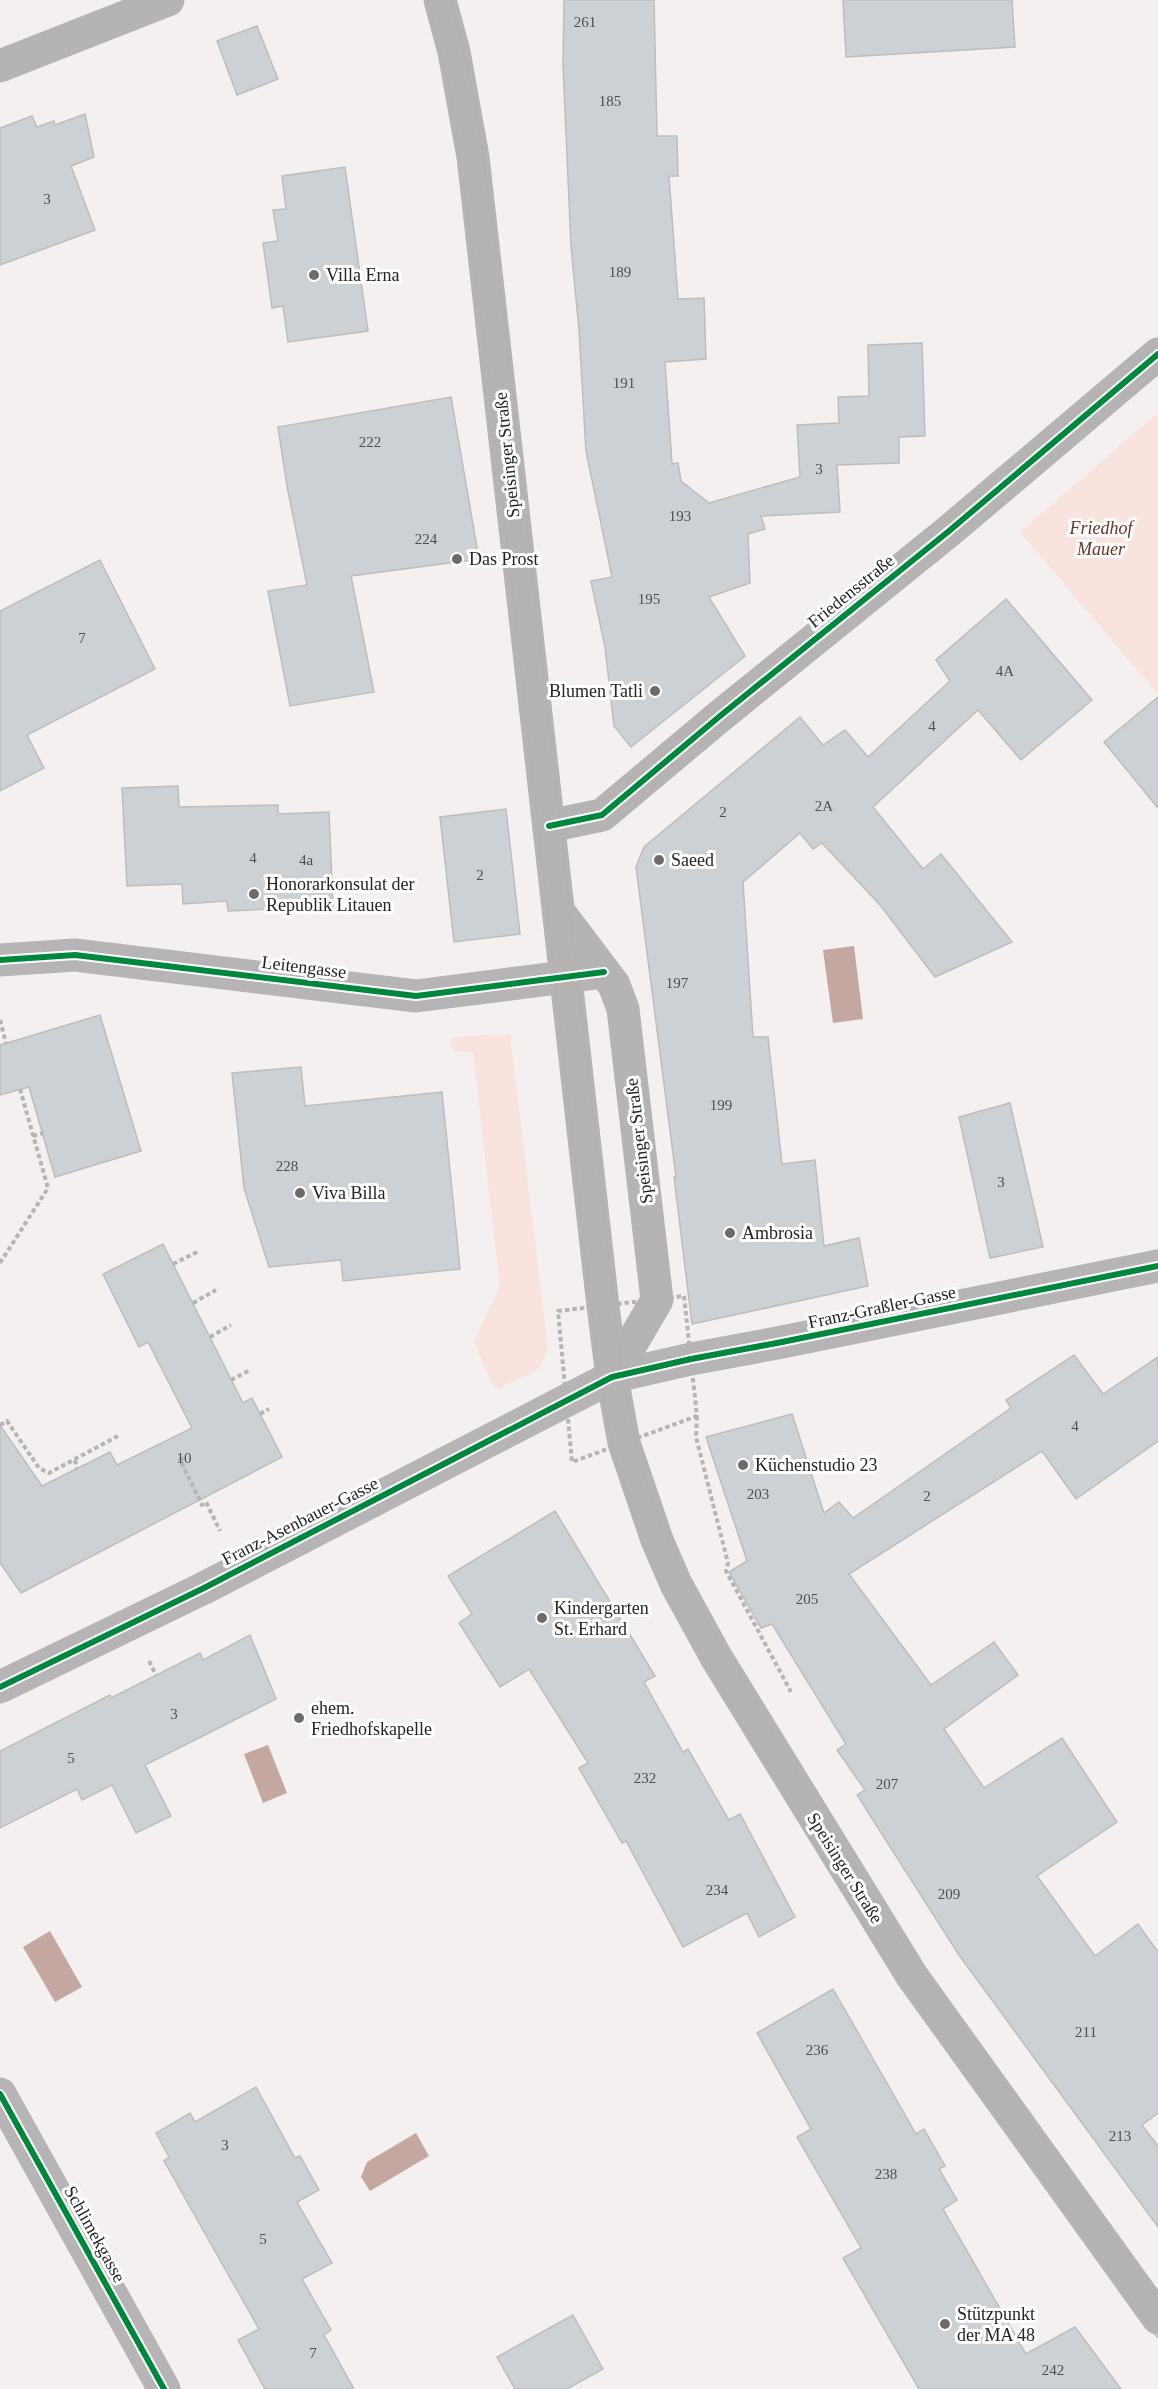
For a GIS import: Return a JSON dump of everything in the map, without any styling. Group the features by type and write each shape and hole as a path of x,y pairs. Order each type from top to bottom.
{"main road":[{"path":"0,66 168,0"},
{"name":"Speisinger Straße","path":"440,0 454,52 473,157 612,1377 624,1443 657,1540 675,1584 716,1657 912,1976 1158,2318"},
{"name":"Friedensstraße","path":"549,826 602,815 949,531 1158,354"},
{"name":"Speisinger Straße","path":"559,912 614,985 623,1009 657,1300 612,1377"}],"street":[{"name":"Leitengasse","path":"0,960 75,955 416,996 604,972"},
{"name":"Franz-Graßler-Gasse","path":"612,1377 691,1359 777,1344 1158,1266"},
{"name":"Franz-Asenbauer-Gasse","path":"0,1687 214,1582 612,1377"},
{"name":"Schlimekgasse","path":"0,2094 164,2389"}],"path":[{"path":"0,1020 6,1044"},
{"path":"0,1263 48,1188 20,1089"},
{"path":"33,1136 43,1133"},
{"path":"173,1264 199,1251"},
{"path":"193,1303 216,1290"},
{"path":"210,1336 231,1325"},
{"path":"231,1380 250,1370"},
{"path":"260,1414 269,1408"},
{"path":"697,1416 696,1437 728,1563 726,1570 792,1693"},
{"path":"0,1425 7,1421 39,1468 49,1473 118,1436"},
{"path":"183,1458 180,1460 202,1505 206,1503 219,1528"},
{"path":"75,1460 77,1468"},
{"path":"152,1666 156,1675"}],"green space":[{"name":"Friedhof Mauer","path":"1158,413 1158,694 1020,532"},
{"path":"510,1034 548,1349 538,1370 498,1389 492,1385 474,1341 500,1287 473,1053 454,1051 450,1043 455,1037"}],"shaded area":[{"path":"854,946 863,1019 833,1023 823,950"},
{"path":"268,1745 287,1793 263,1803 244,1754"},
{"path":"50,1931 82,1987 55,2002 23,1947"},
{"path":"416,2133 429,2156 370,2191 361,2177 367,2162"}],"building":[{"path":"564,0 654,0 657,136 677,136 678,176 669,176 678,299 704,298 706,359 665,362 672,464 678,463 681,481 709,503 800,477 797,425 839,423 838,397 869,396 868,345 922,343 925,436 899,437 899,463 837,465 840,512 761,516 765,529 748,534 750,583 709,597 745,656 631,747 614,726 605,647 591,581 612,577 586,451 579,330 571,246 563,65"},
{"path":"843,0 1012,0 1015,47 846,57"},
{"path":"257,26 278,79 237,95 217,41"},
{"path":"85,114 94,157 71,166 95,230 0,265 0,128 32,116 37,127 54,121 55,125"},
{"name":"Villa Erna","path":"345,167 368,331 288,342 283,306 272,308 263,243 278,241 273,210 286,209 282,176"},
{"path":"451,397 479,559 351,576 374,692 290,706 268,591 307,585 278,427"},
{"path":"100,560 155,669 27,735 44,768 0,791 0,611"},
{"path":"1006,599 1092,700 1021,760 978,710 873,807 923,869 941,854 1012,942 935,977 880,905 822,843 813,849 800,833 743,882 753,1037 768,1037 782,1164 815,1160 824,1246 859,1238 868,1286 692,1324 674,1177 676,1177 636,867 644,847 800,717 823,745 845,730 868,757 950,681 936,660"},
{"path":"1158,697 1158,808 1104,742"},
{"path":"178,786 179,807 278,805 278,814 329,812 333,906 228,911 227,901 183,904 182,884 127,886 122,788"},
{"path":"506,809 520,934 454,942 440,817"},
{"path":"100,1015 141,1151 55,1177 29,1087 0,1095 0,1045"},
{"path":"301,1067 305,1106 442,1092 460,1269 343,1281 341,1260 269,1267 244,1188 232,1073"},
{"path":"1010,1103 1043,1247 990,1258 959,1117"},
{"path":"163,1244 243,1403 252,1398 282,1457 21,1593 0,1563 0,1425 42,1486 110,1452 117,1465 192,1428 148,1342 139,1347 103,1274"},
{"path":"1074,1355 1103,1394 1158,1357 1158,1441 1076,1499 1042,1451 849,1574 931,1685 994,1642 1018,1675 944,1729 984,1788 1062,1738 1117,1822 1037,1876 1095,1956 1138,1924 1158,1952 1158,2113 1142,2125 1158,2146 1158,2227 959,1955 857,1795 865,1790 837,1750 846,1744 772,1624 761,1628 729,1572 747,1561 706,1437 792,1414 824,1513 839,1502 853,1518 1011,1408 1006,1400"},
{"path":"555,1511 655,1676 644,1682 683,1752 688,1749 729,1820 740,1814 795,1917 759,1937 747,1913 683,1947 626,1841 622,1843 579,1768 588,1763 529,1669 500,1687 459,1623 472,1614 448,1576"},
{"path":"250,1635 276,1699 145,1765 171,1816 136,1833 112,1785 82,1800 77,1789 0,1828 0,1751 110,1695 111,1698 200,1653 203,1660"},
{"path":"833,1989 916,2134 924,2129 945,2166 939,2169 957,2200 943,2209 1026,2354 1075,2327 1121,2389 919,2389 843,2258 861,2248 797,2137 811,2129 757,2033"},
{"path":"256,2087 295,2158 300,2156 319,2190 297,2202 332,2263 302,2279 331,2330 324,2335 354,2389 265,2389 238,2340 259,2329 164,2161 169,2157 156,2133 190,2113 195,2122"},
{"path":"573,2315 603,2369 567,2389 515,2389 497,2357"}],"tram line":[{"path":"428,0 452,100 489,376 591,1307 605,1409 613,1447 641,1537 664,1589 691,1639 903,1985 1158,2338"},
{"path":"451,0 474,96 494,232 622,1375 641,1464 662,1526 697,1603 838,1844 923,1973 1158,2299"}],"cycle path":[{"path":"549,826 602,815 720,716 949,531 1158,354"},
{"path":"0,960 75,955 416,996 604,972"},
{"path":"0,1687 204,1588 612,1377 691,1359 1158,1266"},
{"path":"0,2094 164,2389"}],"place":[{"name":"Villa Erna","path":"314,275"},
{"name":"Das Prost","path":"457,559"},
{"name":"Blumen Tatli","path":"655,691"},
{"name":"Saeed","path":"659,860"},
{"name":"Honorarkonsulat der Republik Litauen","path":"254,894"},
{"name":"Viva Billa","path":"300,1193"},
{"name":"Ambrosia","path":"730,1233"},
{"name":"Küchenstudio 23","path":"743,1465"},
{"name":"Kindergarten St. Erhard","path":"542,1618"},
{"name":"ehem. Friedhofskapelle","path":"299,1718"},
{"name":"Stützpunkt der MA 48","path":"945,2324"}]}
